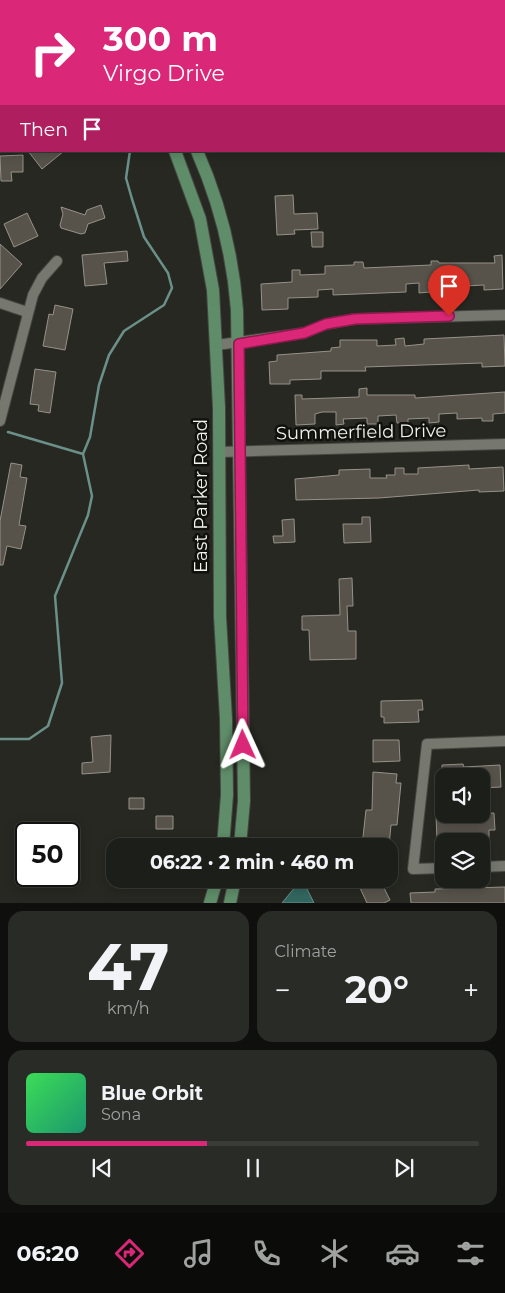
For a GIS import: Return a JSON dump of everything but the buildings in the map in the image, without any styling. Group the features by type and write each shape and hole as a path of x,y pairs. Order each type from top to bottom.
{"main road":[{"name":"East Parker Road","path":"175,152 200,219 212,274 217,345 220,616 226,720 226,808 224,838"},
{"path":"197,152 218,213 235,285 239,344 243,718 243,808 241,838"},
{"path":"200,219 218,213"},
{"path":"218,520 240,521"},
{"path":"219,572 240,572"},
{"path":"220,616 241,618"},
{"path":"226,720 243,718"},
{"path":"226,808 243,808"},
{"path":"210,903 214,888"},
{"path":"230,903 233,888"}],"street":[{"path":"0,421 27,312 42,278 58,261"},
{"path":"0,303 27,312"},
{"path":"217,345 239,344 304,333 326,324 355,319 505,315"},
{"name":"Summerfield Drive","path":"219,452 505,444"},
{"path":"435,868 413,869 427,744 505,741"},
{"path":"490,867 505,866"}],"water":[{"path":"294,888 306,888 314,903 282,903"}],"waterway":[{"path":"0,739 29,739 48,726 62,683 55,596 88,515 92,496 83,454 90,437 99,385 109,355 124,331 164,305 172,288 168,273 144,237 132,199 126,178 130,152"},
{"path":"8,432 83,454"}],"route":[{"path":"243,745 239,344 304,333 326,324 355,319 449,316"}]}
